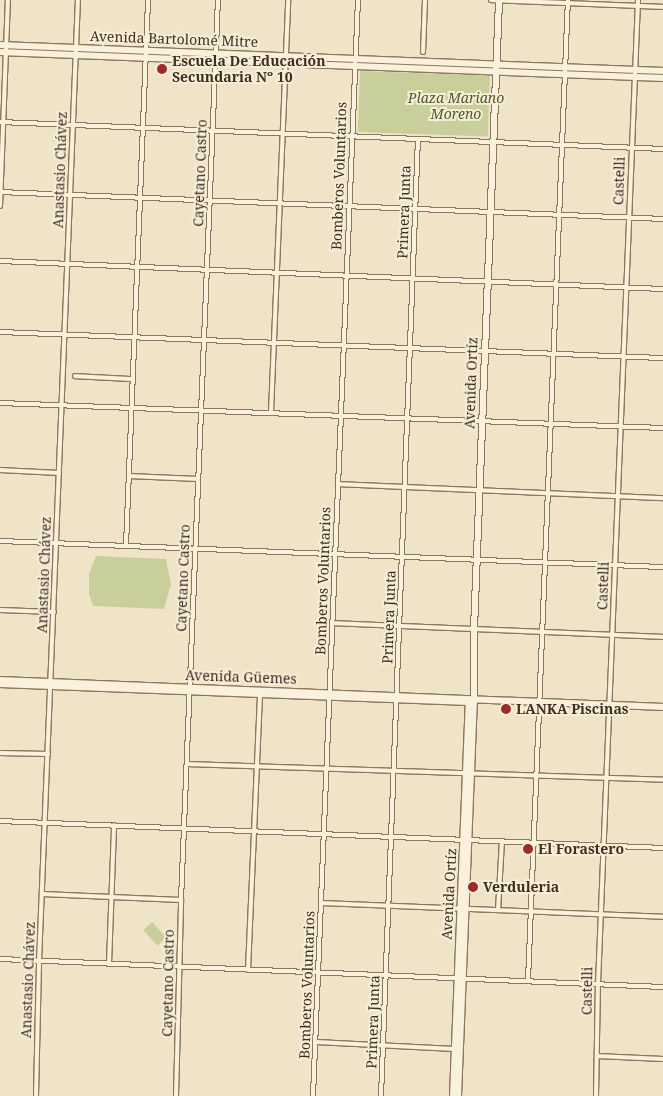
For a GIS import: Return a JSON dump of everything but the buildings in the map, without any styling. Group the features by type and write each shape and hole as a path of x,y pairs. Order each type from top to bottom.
{"main road":[{"name":"Avenida Ortíz","path":"453,1096 457,1049 468,774 473,700 476,560 498,0"},
{"name":"Avenida Bartolomé Mitre","path":"3,45 76,51 496,68"},
{"name":"Avenida Bartolomé Mitre","path":"3,52 76,51"},
{"path":"496,68 566,67 663,78"},
{"path":"496,68 565,74 635,74 663,71"},
{"name":"Avenida Güemes","path":"0,680 191,690 663,707"},
{"name":"Avenida Güemes","path":"0,684 51,684"},
{"name":"Avenida Ortíz","path":"457,1049 458,1096"}],"street":[{"path":"0,206 3,45 8,0"},
{"name":"Anastasio Chávez","path":"36,1096 39,961 78,0"},
{"path":"126,546 148,0"},
{"name":"Cayetano Castro","path":"176,1096 181,900 218,0"},
{"path":"271,412 288,0"},
{"name":"Bomberos Voluntarios","path":"313,1096 358,0"},
{"path":"422,52 425,0"},
{"path":"491,0 663,7"},
{"name":"Castelli","path":"596,1096 598,984 638,0"},
{"path":"528,981 568,2"},
{"path":"2,122 663,149"},
{"name":"Primera Junta","path":"381,1096 418,139"},
{"path":"0,192 663,219"},
{"path":"0,261 663,288"},
{"path":"0,332 663,358"},
{"path":"75,376 132,379"},
{"path":"0,403 663,428"},
{"path":"0,470 59,473"},
{"path":"129,476 198,478"},
{"path":"338,484 663,498"},
{"path":"0,541 663,567"},
{"path":"0,610 54,612"},
{"path":"332,623 663,637"},
{"path":"248,970 260,692"},
{"path":"0,753 48,754"},
{"path":"188,764 663,780"},
{"path":"0,820 663,848"},
{"path":"109,964 114,825"},
{"path":"498,910 502,841"},
{"path":"42,894 181,900"},
{"path":"321,903 663,917"},
{"path":"0,959 663,987"},
{"path":"316,1042 457,1049"},
{"path":"597,1056 663,1059"}],"green space":[{"name":"Plaza Mariano Moreno","path":"360,71 490,76 488,136 358,132"},
{"path":"96,556 166,559 171,584 164,609 93,606 89,594 89,574"},
{"path":"152,922 166,937 158,946 143,930"}],"place":[{"name":"Escuela De Educación Secundaria Nº 10","path":"162,69"},
{"name":"LANKA Piscinas","path":"506,709"},
{"name":"El Forastero","path":"528,849"},
{"name":"Verduleria","path":"473,887"}]}
